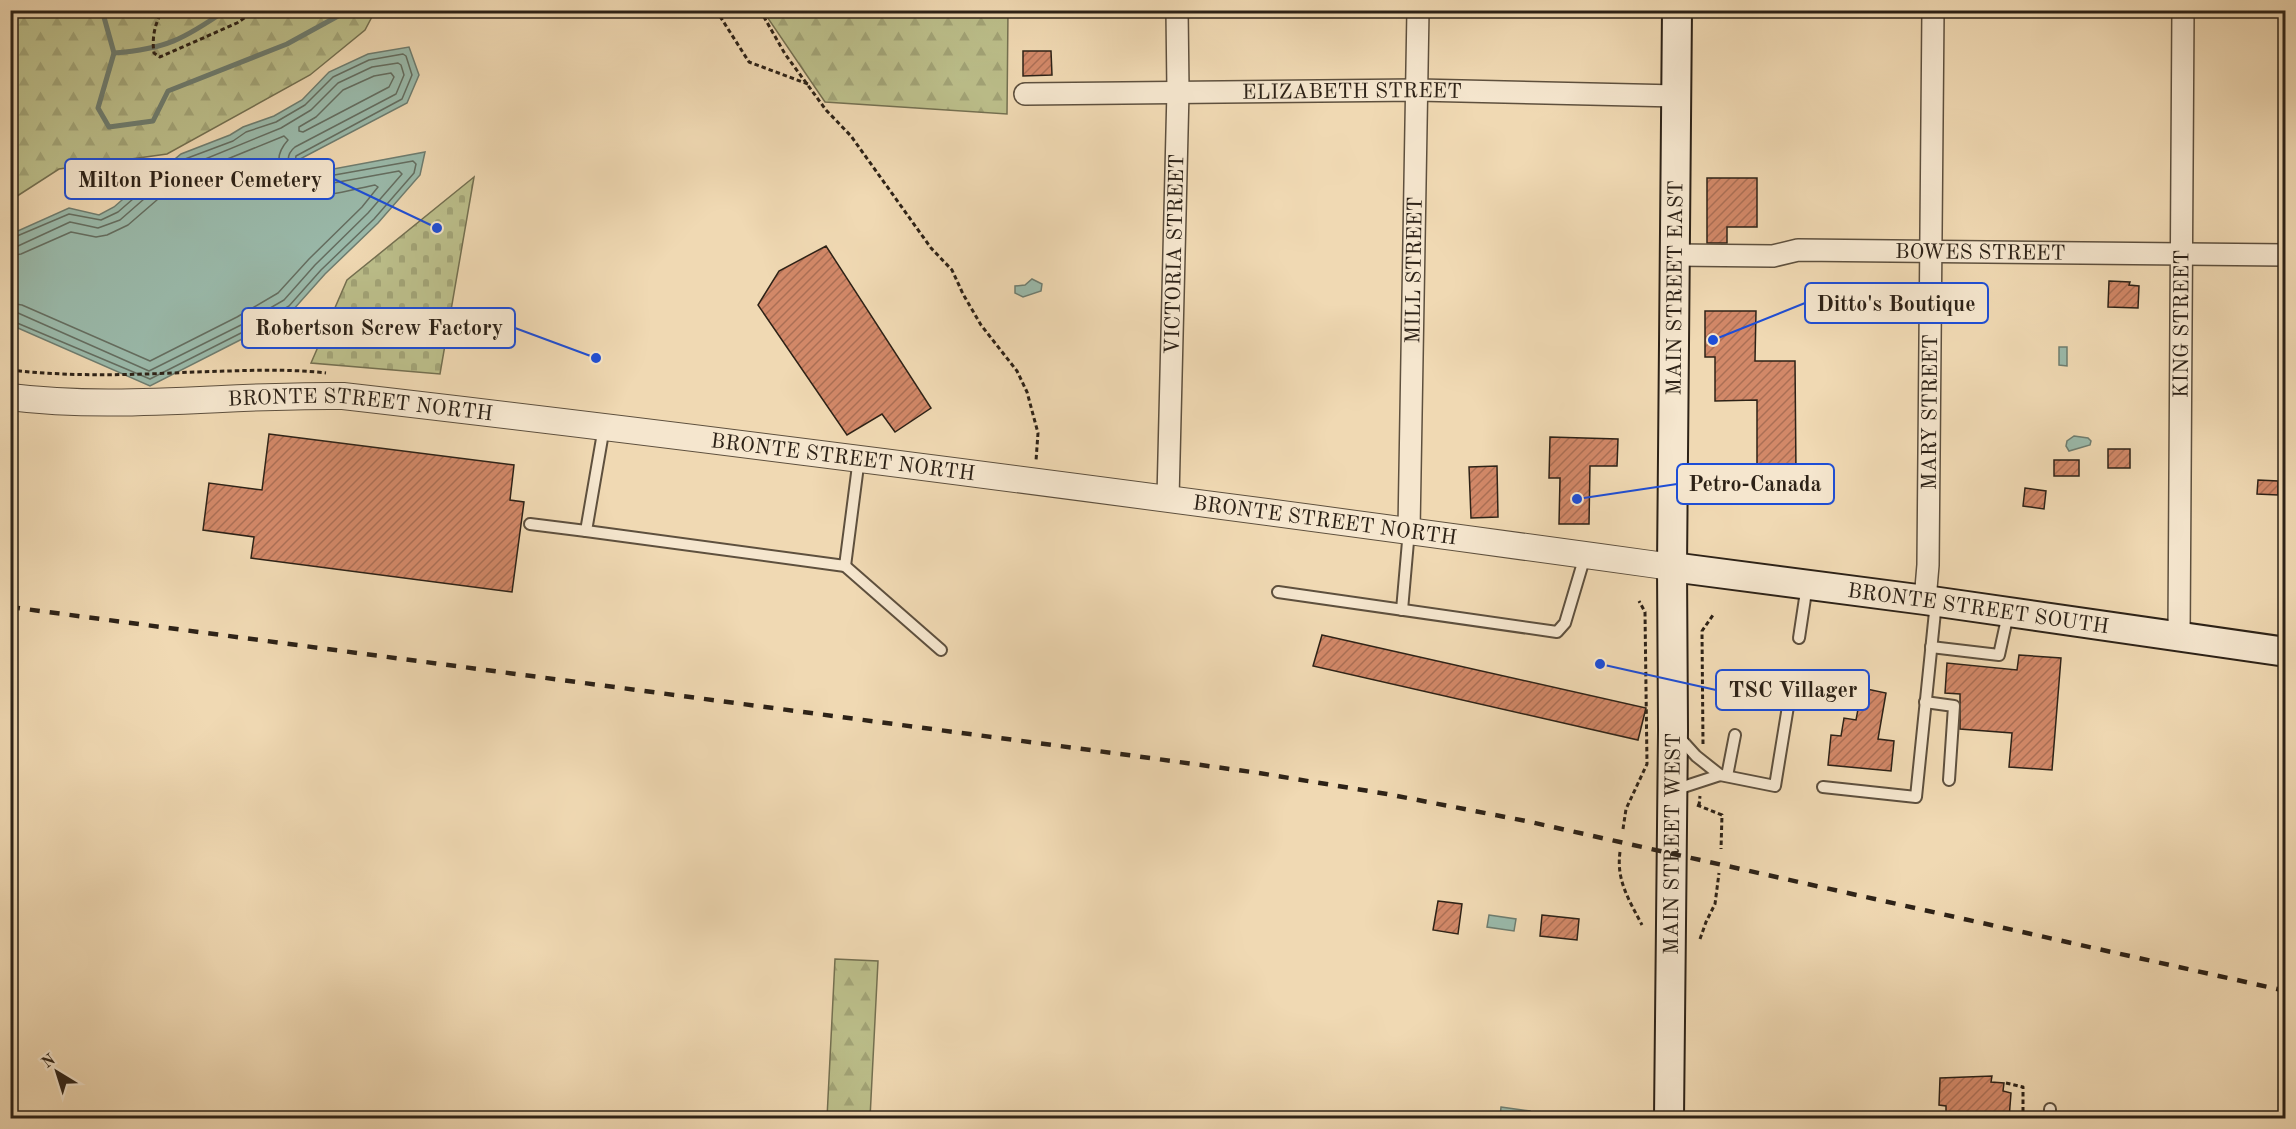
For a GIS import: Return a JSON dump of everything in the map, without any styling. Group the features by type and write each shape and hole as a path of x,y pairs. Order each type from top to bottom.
{"main road":[{"name":"MAIN STREET EAST","path":"1672,567 1677,10"},
{"name":"BRONTE STREET SOUTH","path":"1672,567 2008,611 2286,652"},
{"name":"MAIN STREET WEST","path":"1669,1119 1673,730 1672,567"}],"street":[{"name":"VICTORIA STREET","path":"1168,498 1178,91 1177,10"},
{"name":"MILL STREET","path":"1409,530 1418,10"},
{"name":"MARY STREET","path":"1930,601 1928,565 1933,10"},
{"name":"KING STREET","path":"2179,636 2183,10"},
{"name":"ELIZABETH STREET","path":"1025,94 1418,90 1677,96"},
{"name":"BOWES STREET","path":"1675,255 1773,256 1798,250 2286,255"},
{"name":"BRONTE STREET NORTH","path":"10,397 120,401 343,396 1032,480 1672,567"}],"lane":[{"path":"586,531 604,428"},
{"path":"845,566 859,458"},
{"path":"530,524 845,566 941,650"},
{"path":"1402,610 1409,530"},
{"path":"1278,592 1557,632 1565,623 1585,555"},
{"path":"1798,638 1807,584"},
{"path":"1823,787 1916,797 1931,647 1930,601"},
{"path":"1931,647 1999,655 2008,611"},
{"path":"1673,730 1704,763 1723,776 1774,786 1791,688"},
{"path":"1925,702 1954,706 1949,780"},
{"path":"1723,776 1735,735"},
{"path":"1672,794 1723,776"}],"path":[{"path":"147,10 160,15"},
{"path":"163,10 154,27 153,47 154,52 160,57 237,23 256,10"},
{"path":"420,10 427,10"},
{"path":"716,10 749,62 810,85"},
{"path":"760,10 769,22 785,54 810,85 826,110 851,136 932,248 952,270 981,325 1017,372 1027,392 1038,433 1032,480"},
{"path":"1623,829 1626,809 1647,764 1645,612 1639,601"},
{"path":"1704,763 1702,631 1713,615"},
{"path":"1699,806 1702,782"},
{"path":"1672,794 1722,815 1721,849"},
{"path":"1620,852 1618,865 1623,888 1642,924"},
{"path":"1701,939 1715,904 1719,873"},
{"path":"2006,1083 2023,1087 2023,1119"}],"green space":[{"path":"21,10 375,11 365,30 310,75 167,154 59,169 11,200 11,63 15,24"},
{"path":"763,11 1008,11 1007,114 825,102"},
{"path":"474,177 440,374 311,363 347,280"},
{"path":"835,959 878,961 870,1118 827,1118"}],"water":[{"path":"409,47 419,75 407,103 300,159 312,173 425,152 420,175 378,223 325,274 293,310 248,336 150,386 11,325 11,234 69,208 99,215 114,207 152,174 164,168 181,154 274,116 302,100 329,72 368,54"},
{"path":"1032,279 1042,284 1041,291 1023,297 1015,293 1015,286 1025,285"},
{"path":"2059,347 2067,347 2067,366 2059,365"},
{"path":"2074,436 2088,438 2091,441 2090,445 2069,451 2066,446 2067,441"},
{"path":"1489,915 1516,919 1514,931 1487,927"},
{"path":"1501,1107 1530,1111 1529,1118 1500,1118"}],"building":[{"path":"1023,51 1051,51 1052,75 1023,76"},
{"path":"1707,178 1757,178 1757,227 1727,227 1727,243 1707,243"},
{"path":"826,246 931,408 895,432 882,414 847,435 758,305 779,271"},
{"path":"2109,281 2130,282 2129,285 2139,286 2138,308 2108,307"},
{"path":"1705,311 1756,311 1755,361 1795,361 1796,473 1757,473 1757,400 1715,401 1715,357 1705,357"},
{"path":"269,434 514,465 510,500 524,502 512,592 251,558 254,537 203,530 209,483 262,490"},
{"path":"1550,437 1618,439 1617,466 1590,466 1589,524 1559,524 1560,478 1549,478"},
{"path":"2108,449 2130,449 2130,468 2108,468"},
{"path":"2054,460 2079,460 2079,476 2054,476"},
{"path":"1497,466 1498,517 1471,518 1469,467"},
{"path":"2258,480 2278,481 2278,495 2257,494"},
{"path":"2025,488 2046,491 2044,509 2023,506"},
{"path":"1322,635 1646,708 1638,740 1313,666"},
{"path":"2019,655 2061,658 2052,770 2009,767 2012,733 1960,729 1960,694 1945,693 1947,663 2017,670"},
{"path":"1862,688 1886,693 1878,739 1894,741 1891,771 1828,765 1831,735 1841,736 1844,718 1856,720"},
{"path":"1438,901 1462,904 1458,934 1433,930"},
{"path":"1542,915 1579,919 1577,940 1540,936"},
{"path":"1992,1076 1991,1082 2004,1083 2003,1091 2011,1093 2009,1119 1946,1119 1946,1106 1939,1105 1940,1078"}],"waterway":[{"path":"102,10 114,53 98,108 109,127 153,121 168,91 287,44 349,10"},
{"path":"114,53 148,49 174,41 226,10"}],"railway":[{"path":"10,607 1128,755 1387,794 1526,821 2286,991"}],"place":[{"name":"Milton Pioneer Cemetery","path":"437,228"},
{"name":"Ditto's Boutique","path":"1713,340"},
{"name":"Robertson Screw Factory","path":"596,358"},
{"name":"Petro-Canada","path":"1577,499"},
{"name":"TSC Villager","path":"1600,664"}]}
